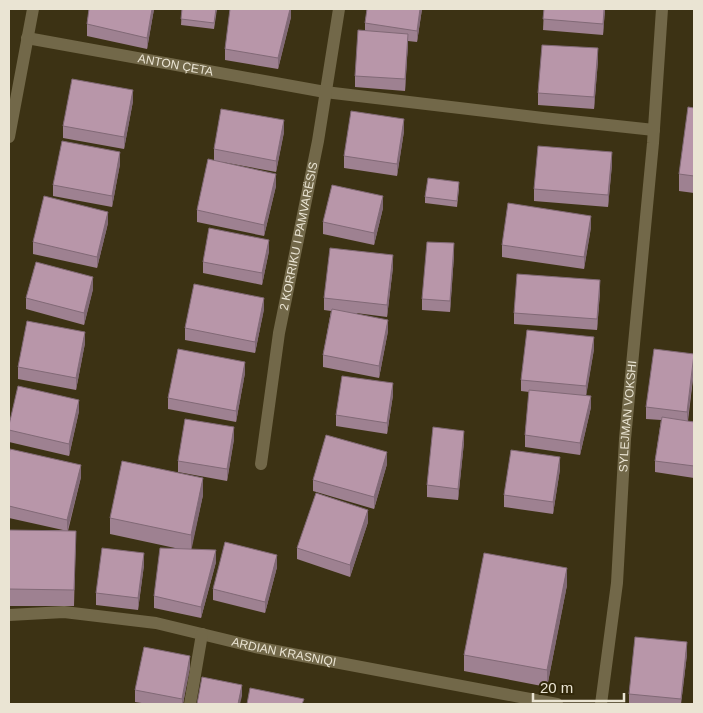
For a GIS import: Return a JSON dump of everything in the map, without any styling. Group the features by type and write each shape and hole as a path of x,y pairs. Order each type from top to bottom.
{"street":[{"path":"9,137 33,9"},
{"name":"2 KORRIKU I PAMVARËSIS","path":"261,464 279,333 318,142 339,9"},
{"name":"SYLEJMAN VOKSHI","path":"601,704 616,583 625,438 654,130 662,9"},
{"name":"ANTON ÇETA","path":"27,38 325,92"},
{"path":"325,92 654,130"},
{"name":"ARDIAN KRASNIQI","path":"9,615 64,612 156,623 255,647 557,704"},
{"path":"190,704 202,634"}],"building":[{"path":"89,9 152,9 147,38 87,24"},
{"path":"182,9 216,9 214,23 181,19"},
{"path":"230,9 290,9 278,58 225,49"},
{"path":"367,9 420,9 417,31 365,23"},
{"path":"544,9 604,9 603,24 543,19"},
{"path":"358,30 408,34 405,79 355,76"},
{"path":"542,45 598,48 594,97 538,93"},
{"path":"72,79 133,90 124,137 63,126"},
{"path":"688,107 694,108 694,176 679,174"},
{"path":"221,109 284,120 276,161 214,149"},
{"path":"351,111 404,119 397,164 344,156"},
{"path":"62,141 120,152 112,196 53,185"},
{"path":"538,146 612,152 608,195 534,189"},
{"path":"208,159 276,174 264,225 197,210"},
{"path":"428,178 459,182 457,201 425,197"},
{"path":"332,185 383,196 374,233 323,222"},
{"path":"44,196 108,212 97,257 33,242"},
{"path":"508,203 591,216 584,257 502,245"},
{"path":"209,228 269,240 262,273 203,262"},
{"path":"427,242 454,243 450,301 422,299"},
{"path":"330,248 393,255 387,305 324,298"},
{"path":"36,262 93,277 84,313 26,298"},
{"path":"517,274 600,280 597,319 514,313"},
{"path":"194,284 264,298 255,342 185,328"},
{"path":"332,309 388,320 379,366 323,355"},
{"path":"27,321 85,332 76,378 18,367"},
{"path":"527,330 594,337 586,386 521,380"},
{"path":"178,349 245,362 236,411 168,398"},
{"path":"654,349 694,354 687,412 646,407"},
{"path":"342,376 393,383 387,423 336,415"},
{"path":"18,386 79,400 69,444 9,430"},
{"path":"529,390 591,396 580,443 525,435"},
{"path":"662,417 694,422 694,466 655,461"},
{"path":"185,419 234,427 227,469 178,461"},
{"path":"433,427 464,431 458,489 427,485"},
{"path":"326,435 387,452 374,497 313,480"},
{"path":"10,449 81,465 67,520 9,506"},
{"path":"511,450 560,457 553,502 504,495"},
{"path":"122,461 203,478 191,535 110,518"},
{"path":"316,493 368,510 350,565 297,548"},
{"path":"9,530 76,531 74,590 9,589"},
{"path":"225,542 277,555 265,602 213,589"},
{"path":"102,548 144,553 138,598 96,593"},
{"path":"160,548 216,550 201,607 154,596"},
{"path":"484,553 567,568 547,670 464,655"},
{"path":"635,637 687,642 681,699 629,694"},
{"path":"144,647 190,656 182,699 135,690"},
{"path":"202,677 242,685 238,704 197,704"},
{"path":"250,688 304,699 302,704 247,704"}]}
